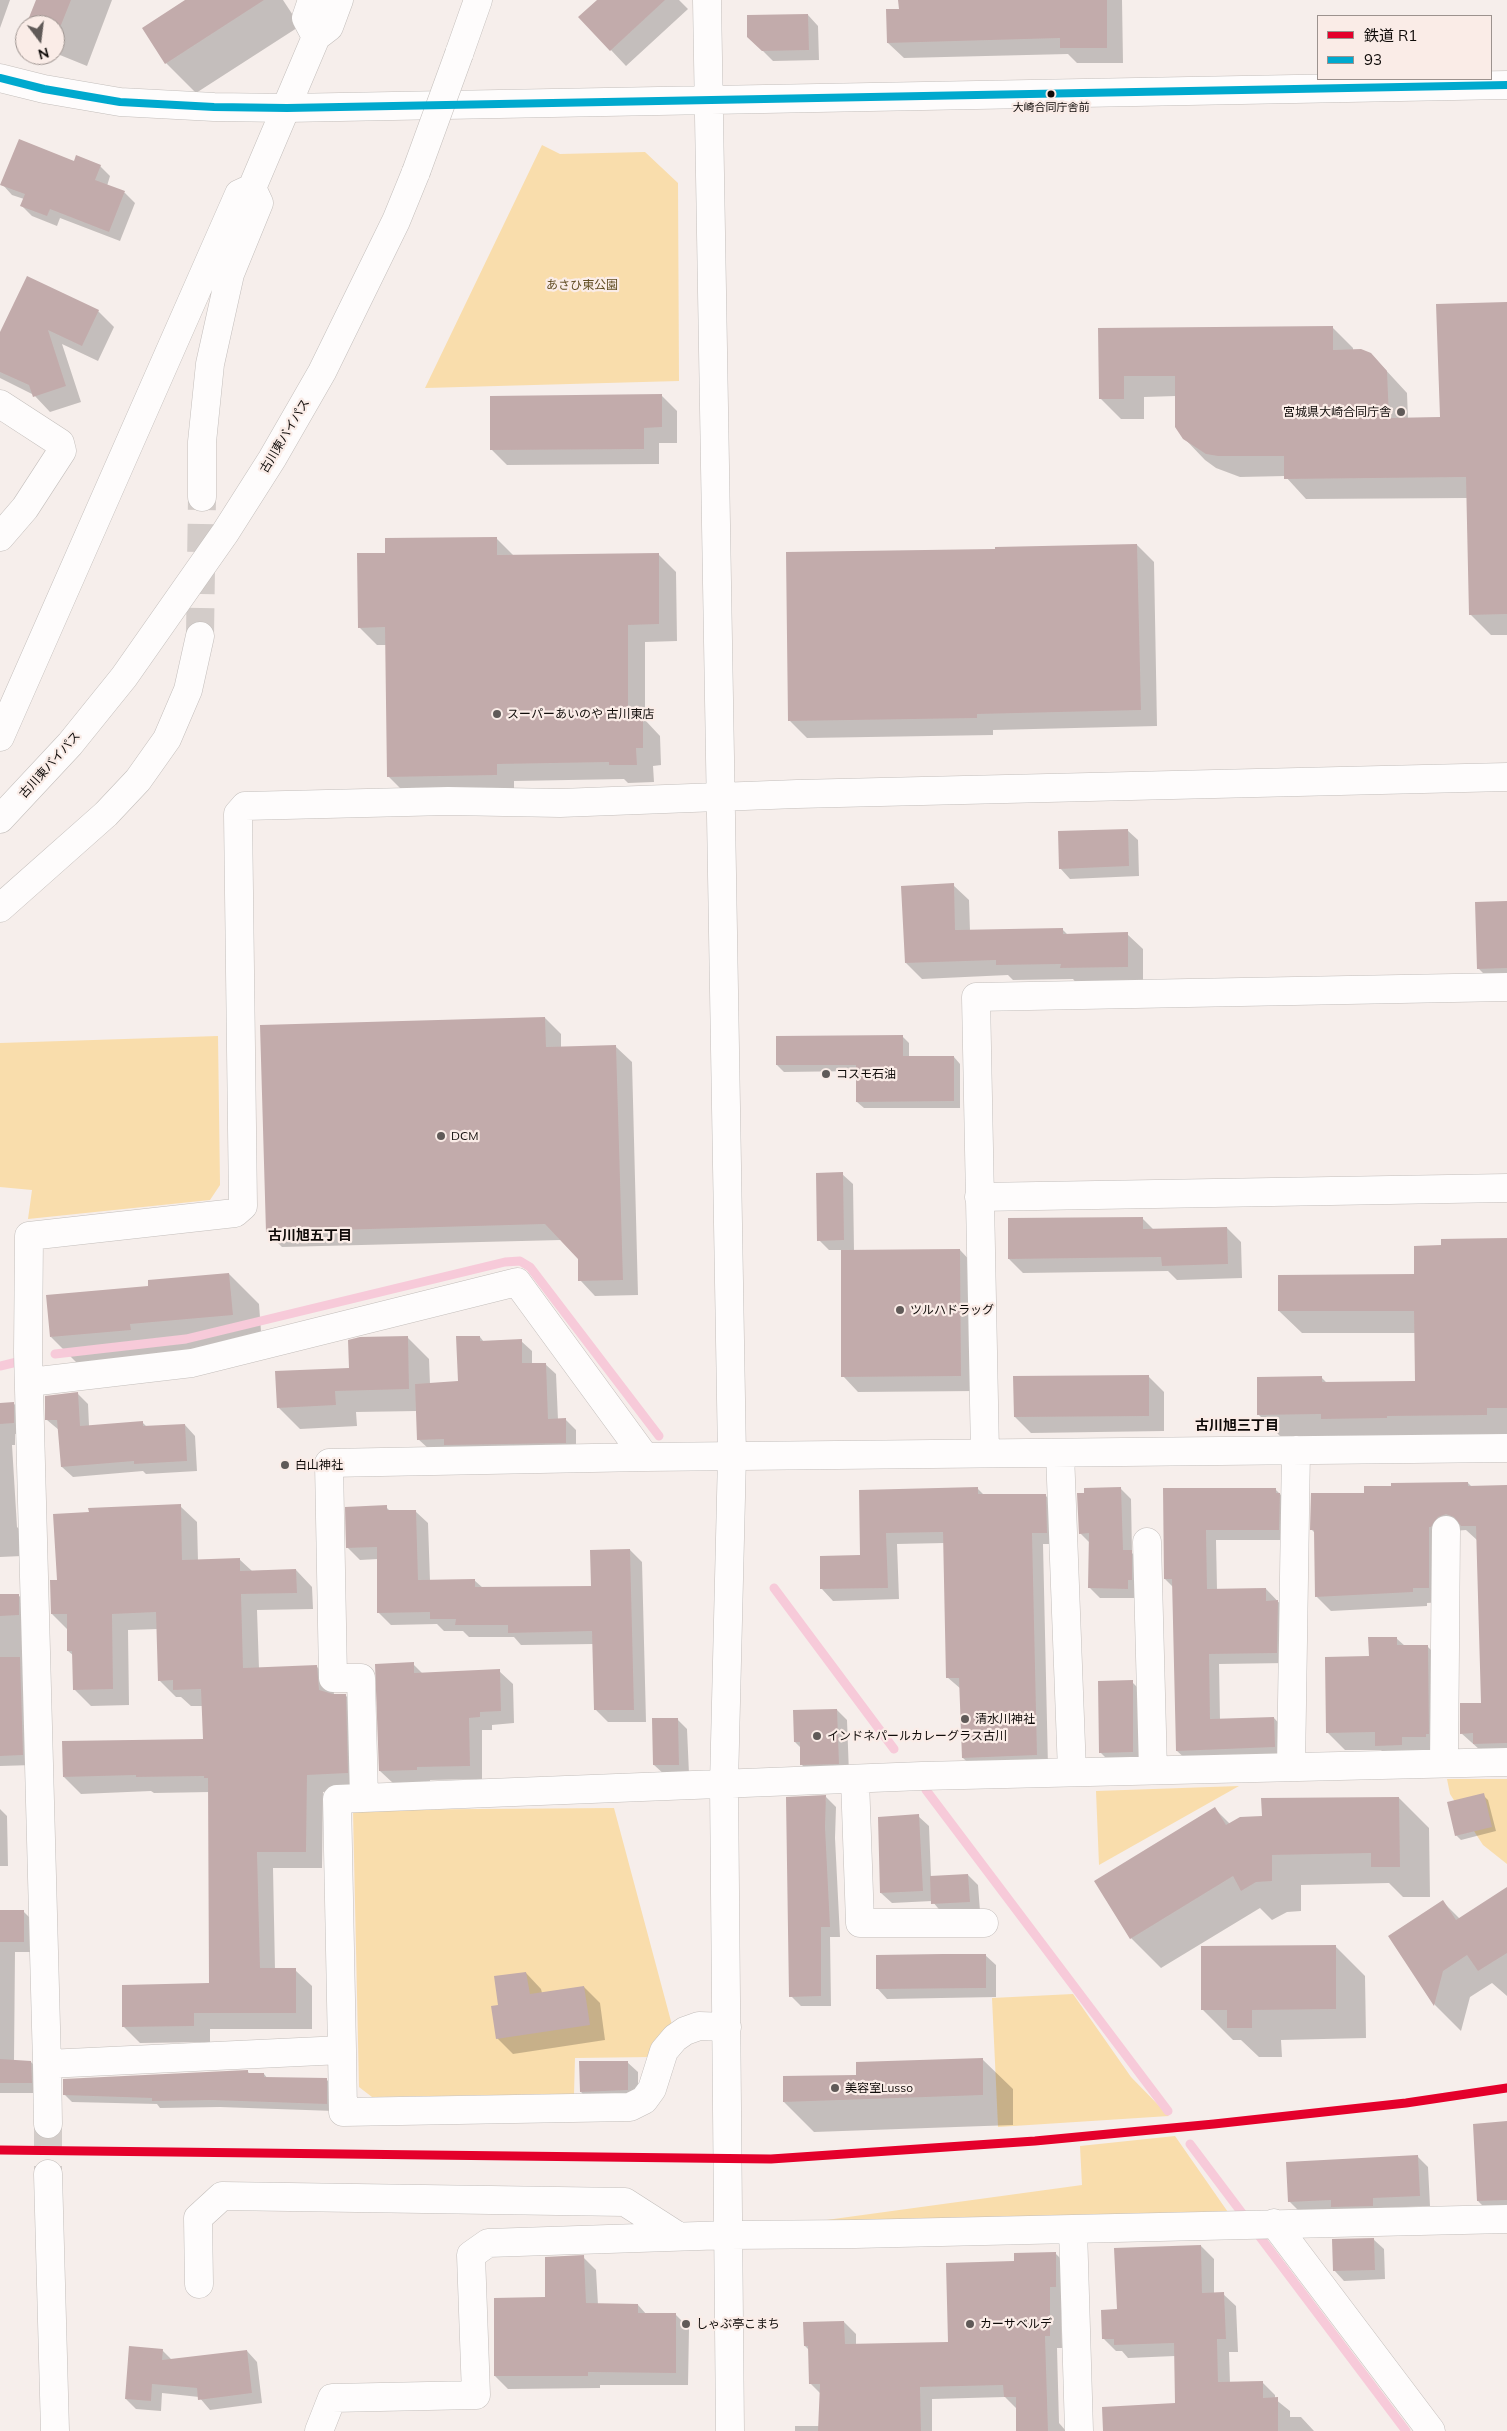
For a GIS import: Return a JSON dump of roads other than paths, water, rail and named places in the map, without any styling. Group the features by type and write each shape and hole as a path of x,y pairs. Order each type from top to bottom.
{"main road":[{"path":"312,0 306,18 316,37"},
{"path":"0,737 239,194 252,188 316,37 329,27 339,0"},
{"name":"古川東バイパス","path":"0,819 70,744 124,677 226,533 272,459 322,372 396,221 416,172 478,0"},
{"path":"707,0 732,1456 724,1784 730,2431"},
{"path":"0,78 54,91 120,102 196,107 287,108 1507,85"},
{"path":"202,497 202,442 210,364 230,274 259,203 252,188"},
{"path":"0,404 60,443 62,451 26,508 0,537"},
{"path":"0,908 106,814 138,780 167,739 188,690 200,636"},
{"path":"48,2124 29,1369 29,1236 235,1213 243,1206 238,814 245,806 448,801 560,802 1507,777"},
{"path":"984,1453 976,997 1507,986"},
{"path":"979,1197 1507,1188"},
{"path":"29,1369 192,1363 518,1282 645,1457"},
{"path":"364,1798 362,1678 333,1678 329,1463 645,1457 1507,1448"},
{"path":"1291,1767 1296,1450"},
{"path":"1060,1453 1072,1772"},
{"path":"1444,1763 1446,1530"},
{"path":"1147,1542 1153,1770"},
{"path":"727,2027 699,2026 685,2031 675,2038 664,2051 652,2089 644,2100 630,2107 343,2112 337,1799 910,1776 1507,1762"},
{"path":"855,1779 860,1923 984,1923"},
{"path":"46,2064 342,2050"},
{"path":"48,2174 55,2431"},
{"path":"199,2284 198,2218 222,2196 625,2202 678,2236"},
{"path":"319,2431 332,2398 476,2395 471,2255 488,2243 678,2236 1507,2219"},
{"path":"1266,2224 1431,2431"},
{"path":"1073,2229 1079,2431"}],"waterway":[{"path":"55,1354 186,1339 505,1262 520,1261 530,1267 659,1436"},
{"path":"0,1366 17,1362"},
{"path":"774,1588 894,1749"},
{"path":"926,1790 1168,2111"},
{"path":"1190,2144 1406,2431"}],"tunnel":[{"path":"200,636 202,497"},
{"path":"48,2124 48,2174"}],"rail line":[{"name":"R1","path":"0,2150 771,2159 1035,2141 1214,2124 1406,2103 1507,2088"}],"place":[{"name":"大崎合同庁舎前","path":"1051,94"},
{"name":"宮城県大崎合同庁舎","path":"1401,412"},
{"name":"スーパーあいのや 古川東店","path":"497,714"},
{"name":"コスモ石油","path":"826,1074"},
{"name":"DCM","path":"441,1136"},
{"name":"ツルハドラッグ","path":"900,1310"},
{"name":"白山神社","path":"285,1465"},
{"name":"清水川神社","path":"965,1719"},
{"name":"インドネパールカレーグラス古川","path":"817,1736"},
{"name":"美容室Lusso","path":"835,2088"},
{"name":"しゃぶ亭こまち","path":"686,2324"},
{"name":"カーサベルデ","path":"970,2324"}],"district":[{"name":"古川旭五丁目","path":"310,1236"},
{"name":"古川旭三丁目","path":"1237,1426"}],"park label":[{"name":"あさひ東公園","path":"582,285"}]}
